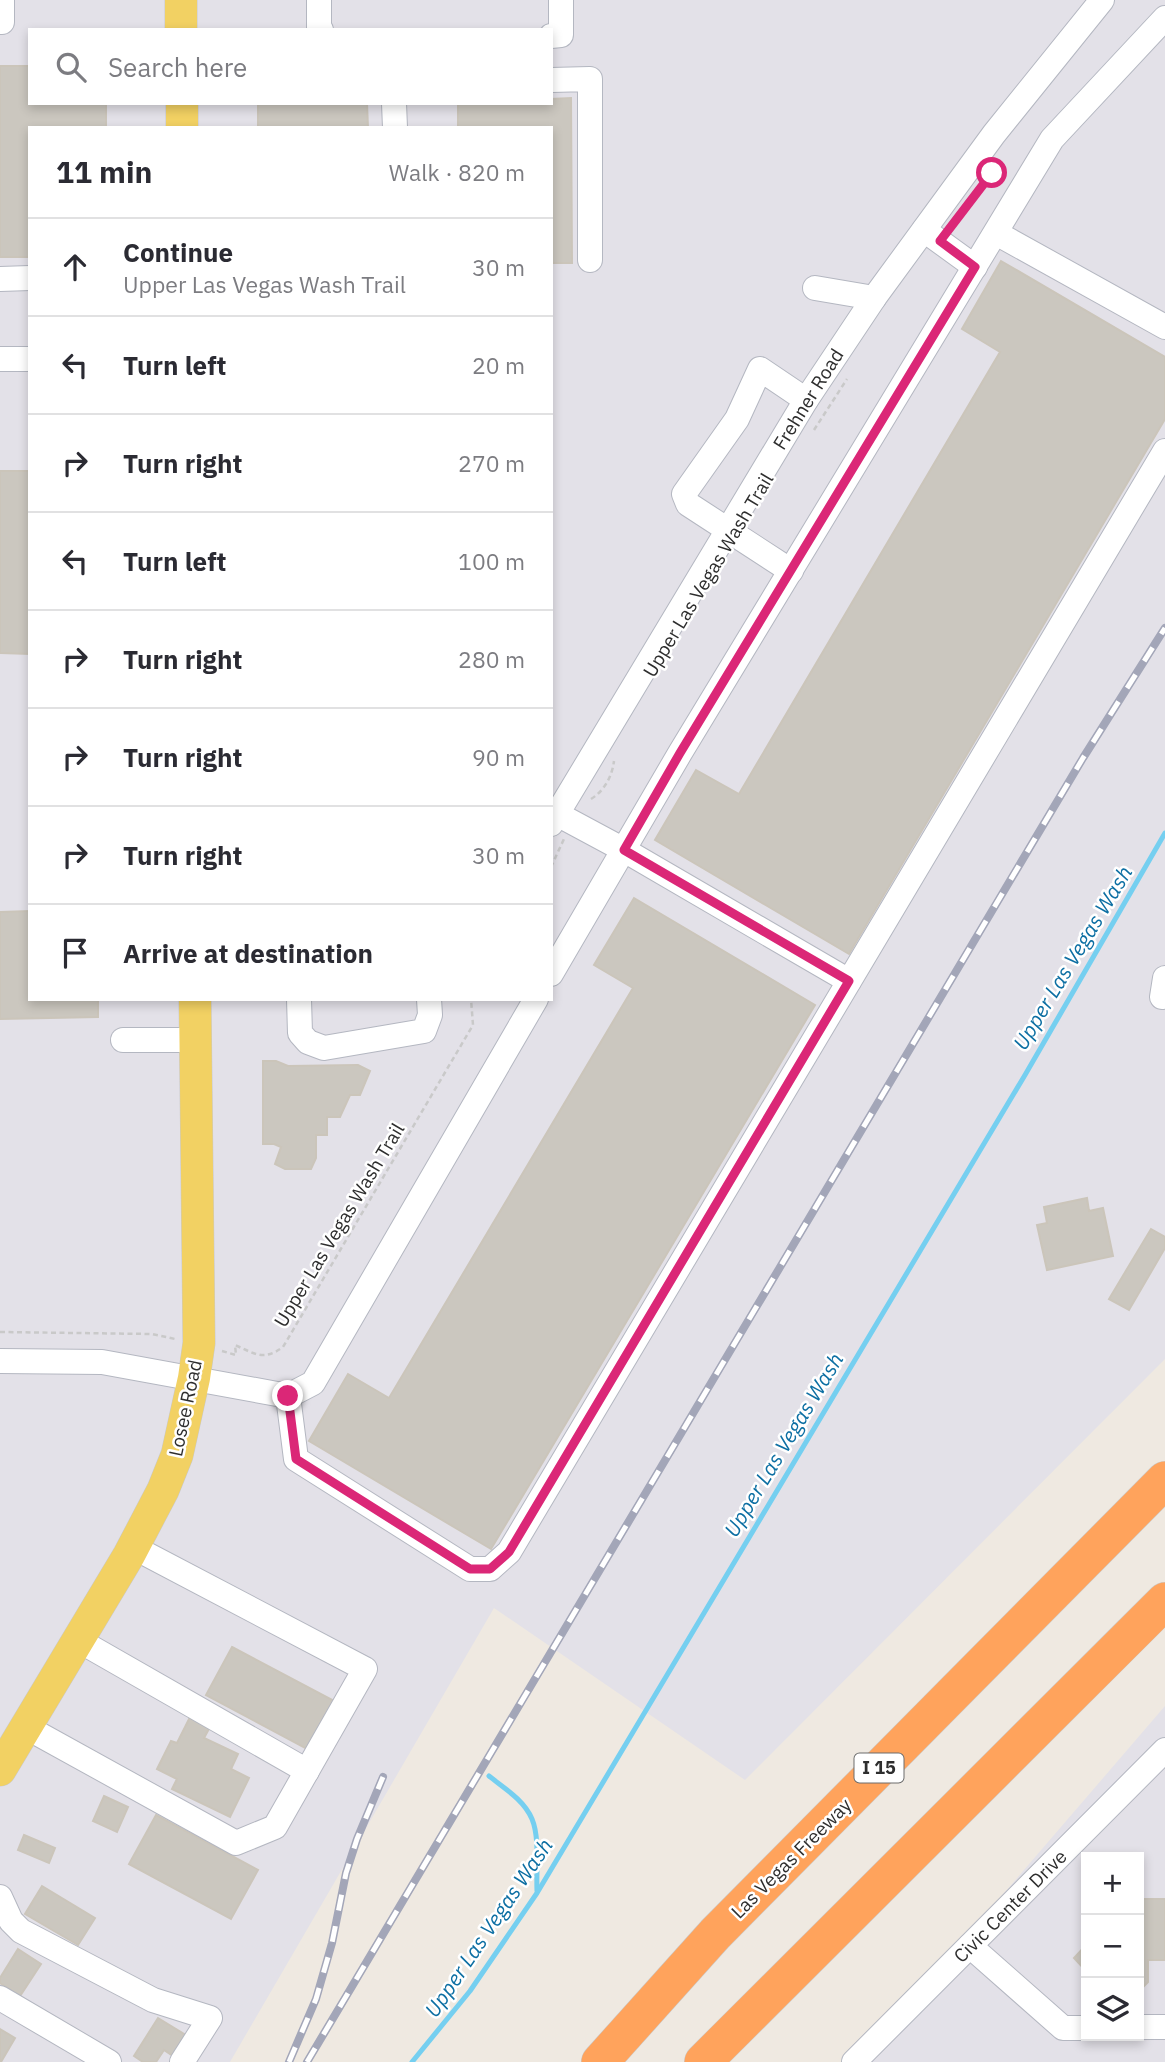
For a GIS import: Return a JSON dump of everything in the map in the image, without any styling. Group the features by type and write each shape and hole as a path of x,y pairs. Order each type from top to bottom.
{"highway":[{"name":"Las Vegas Freeway","path":"600,2062 715,1934 1165,1480"},
{"path":"703,2062 1165,1601"}],"main road":[{"path":"181,0 181,28"},
{"path":"182,105 182,126"},
{"name":"Losee Road","path":"0,1770 133,1547 163,1490 177,1455 199,1343 195,1001"}],"street":[{"path":"0,22 2,0"},
{"path":"319,0 319,28"},
{"path":"553,36 561,35 561,0"},
{"name":"Frehner Road","path":"561,820 806,400 874,298 994,134 1102,0"},
{"path":"553,971 1052,139 1165,18"},
{"path":"553,80 590,79 590,260"},
{"path":"394,105 395,126"},
{"path":"924,230 975,267"},
{"path":"996,233 1165,327"},
{"path":"0,279 28,278"},
{"path":"815,288 874,298"},
{"path":"0,359 28,359"},
{"path":"791,571 729,528 688,504 684,494 737,419 760,369 806,400"},
{"path":"288,1396 296,1459 470,1569 490,1569 509,1552 1165,451"},
{"path":"561,820 624,850 849,981"},
{"path":"299,1001 300,1034 308,1042 324,1048 424,1031 430,1015 429,1001"},
{"path":"0,1361 102,1362 288,1396 313,1382 536,1001"},
{"path":"124,1040 196,1040"},
{"path":"26,1727 236,1843 275,1827 365,1669 133,1547"},
{"path":"78,1640 307,1770"},
{"name":"Civic Center Drive","path":"854,2062 1165,1750"},
{"path":"0,1897 11,1921 21,1931 153,2000 210,2018 182,2062"},
{"path":"970,1946 1063,2028 1081,2028"},
{"path":"0,1998 109,2062"},
{"path":"1144,2027 1165,2027"}],"path":[{"path":"813,431 850,374"},
{"path":"553,858 561,820 597,795 607,783 614,758"},
{"name":"Upper Las Vegas Wash Trail","path":"0,1332 152,1334 199,1343 236,1355 235,1345 265,1356 274,1353 282,1347 473,1026 471,1001"}],"shaded area":[{"path":"0,0 1165,0 1165,1359 745,1780 494,1608 230,2062 0,2062"},
{"path":"1165,1706 1165,2062 859,2062"}],"building":[{"path":"0,66 28,66 28,105 106,105 106,126 28,126 28,257 0,257"},
{"path":"571,98 572,263 553,263 553,126 458,126 458,105 553,105 553,99"},
{"path":"258,105 367,105 368,126 258,126"},
{"path":"1001,261 1165,357 1165,419 849,954 655,840 696,770 739,794 1000,352 962,329"},
{"path":"0,471 28,471 28,654 0,653"},
{"path":"634,898 815,1005 491,1549 309,1441 348,1374 389,1398 633,988 594,965"},
{"path":"28,911 28,1001 98,1001 98,1017 0,1019 0,912"},
{"path":"263,1061 276,1061 288,1066 358,1065 370,1071 360,1095 350,1095 340,1117 327,1117 327,1135 316,1135 316,1158 311,1169 285,1169 275,1164 281,1147 263,1144"},
{"path":"1087,1198 1089,1211 1103,1208 1113,1256 1047,1270 1037,1225 1047,1223 1044,1207"},
{"path":"1151,1229 1165,1237 1165,1248 1129,1310 1109,1299"},
{"path":"232,1647 334,1701 307,1749 206,1695"},
{"path":"190,1717 210,1727 204,1738 238,1754 231,1769 249,1778 230,1817 172,1789 177,1779 157,1769 171,1741 177,1743"},
{"path":"104,1796 128,1807 117,1832 93,1821"},
{"path":"156,1815 258,1870 231,1919 129,1864"},
{"path":"24,1835 55,1848 49,1863 18,1850"},
{"path":"42,1886 95,1918 78,1945 25,1914"},
{"path":"1144,1899 1165,1899 1165,1960 1148,1960 1148,1982 1144,1986"},
{"path":"18,1949 41,1964 20,1996 0,1983 0,1978"},
{"path":"1081,1950 1081,1966 1074,1958"},
{"path":"158,2018 189,2037 176,2058 164,2050 156,2062 143,2062 134,2056"},
{"path":"0,2029 15,2038 1,2062 0,2062"}],"waterway":[{"name":"Upper Las Vegas Wash","path":"412,2062 470,1991 537,1893 1025,1075 1165,833"},
{"path":"489,1776 519,1800 532,1819 537,1845 537,1891"}],"railway":[{"path":"307,2062 1083,758 1165,628"},
{"path":"289,2062 316,1999 332,1943 346,1873 383,1777"}],"route":[{"path":"288,1396 296,1459 470,1569 490,1569 509,1552 849,981 624,850 975,267 940,241 992,173"}]}
